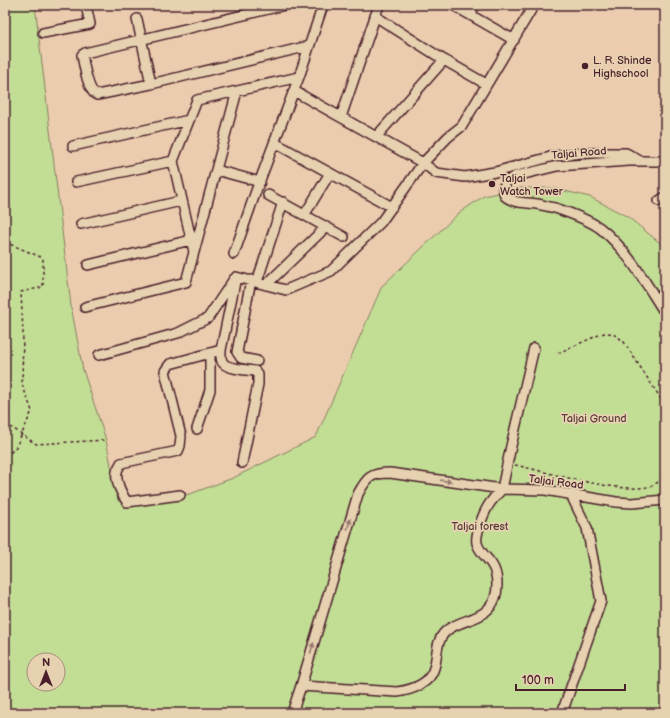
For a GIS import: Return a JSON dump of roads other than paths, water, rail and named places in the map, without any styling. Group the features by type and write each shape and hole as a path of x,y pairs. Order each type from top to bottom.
{"street":[{"path":"43,33 90,24 86,5"},
{"path":"285,5 142,38 85,53 82,56 90,88 94,94 97,95 151,84 309,46"},
{"path":"234,254 294,91 323,5"},
{"path":"341,117 379,5"},
{"path":"453,5 514,40"},
{"path":"470,15 475,5"},
{"path":"236,277 286,290 331,271 381,222 423,163 448,136 462,126 534,5"},
{"path":"375,16 444,60 486,84"},
{"path":"137,18 151,84"},
{"path":"376,137 444,60"},
{"path":"194,253 173,161 197,100 299,77"},
{"path":"85,307 186,282 237,91"},
{"path":"294,91 423,163 436,173 465,177 495,172 554,156 582,153 626,153 642,162 665,162"},
{"path":"73,146 189,120"},
{"path":"275,143 392,207"},
{"path":"76,182 173,161"},
{"name":"Taljai Road","path":"642,162 608,162 558,166 516,176 507,181 503,188 504,196 509,200 555,208 582,218 599,228 625,253 665,313"},
{"path":"216,170 260,182"},
{"path":"305,214 330,173"},
{"path":"268,194 344,237"},
{"path":"81,224 181,201"},
{"path":"257,362 241,358 237,352 254,281 283,202"},
{"path":"187,223 202,223"},
{"path":"266,285 326,227"},
{"path":"88,264 191,240"},
{"path":"236,277 221,350 221,358 223,363 228,366 255,371 258,375 258,384 242,463"},
{"path":"100,355 178,333 208,318 236,277"},
{"path":"292,713 302,686 397,692 409,690 419,685 429,677 434,670 440,638 446,631 482,614 488,609 495,599 497,588 496,576 493,566 477,544 477,535 487,508 502,489 534,348"},
{"path":"180,495 127,502 117,479 116,472 121,463 178,451 180,446 180,436 165,371 170,364 221,350"},
{"path":"197,429 210,390 206,354"},
{"name":"Taljai Road","path":"302,686 356,501 365,481 379,473 390,473 502,489 545,490 616,502 632,503 665,500"},
{"path":"562,713 601,600 587,528 571,495"}],"place":[{"name":"L. R. Shinde Highschool","path":"585,66"},
{"name":"Taljai Watch Tower","path":"492,184"}],"park label":[{"name":"Taljai Ground","path":"594,418"},
{"name":"Taljai forest","path":"480,526"}]}
